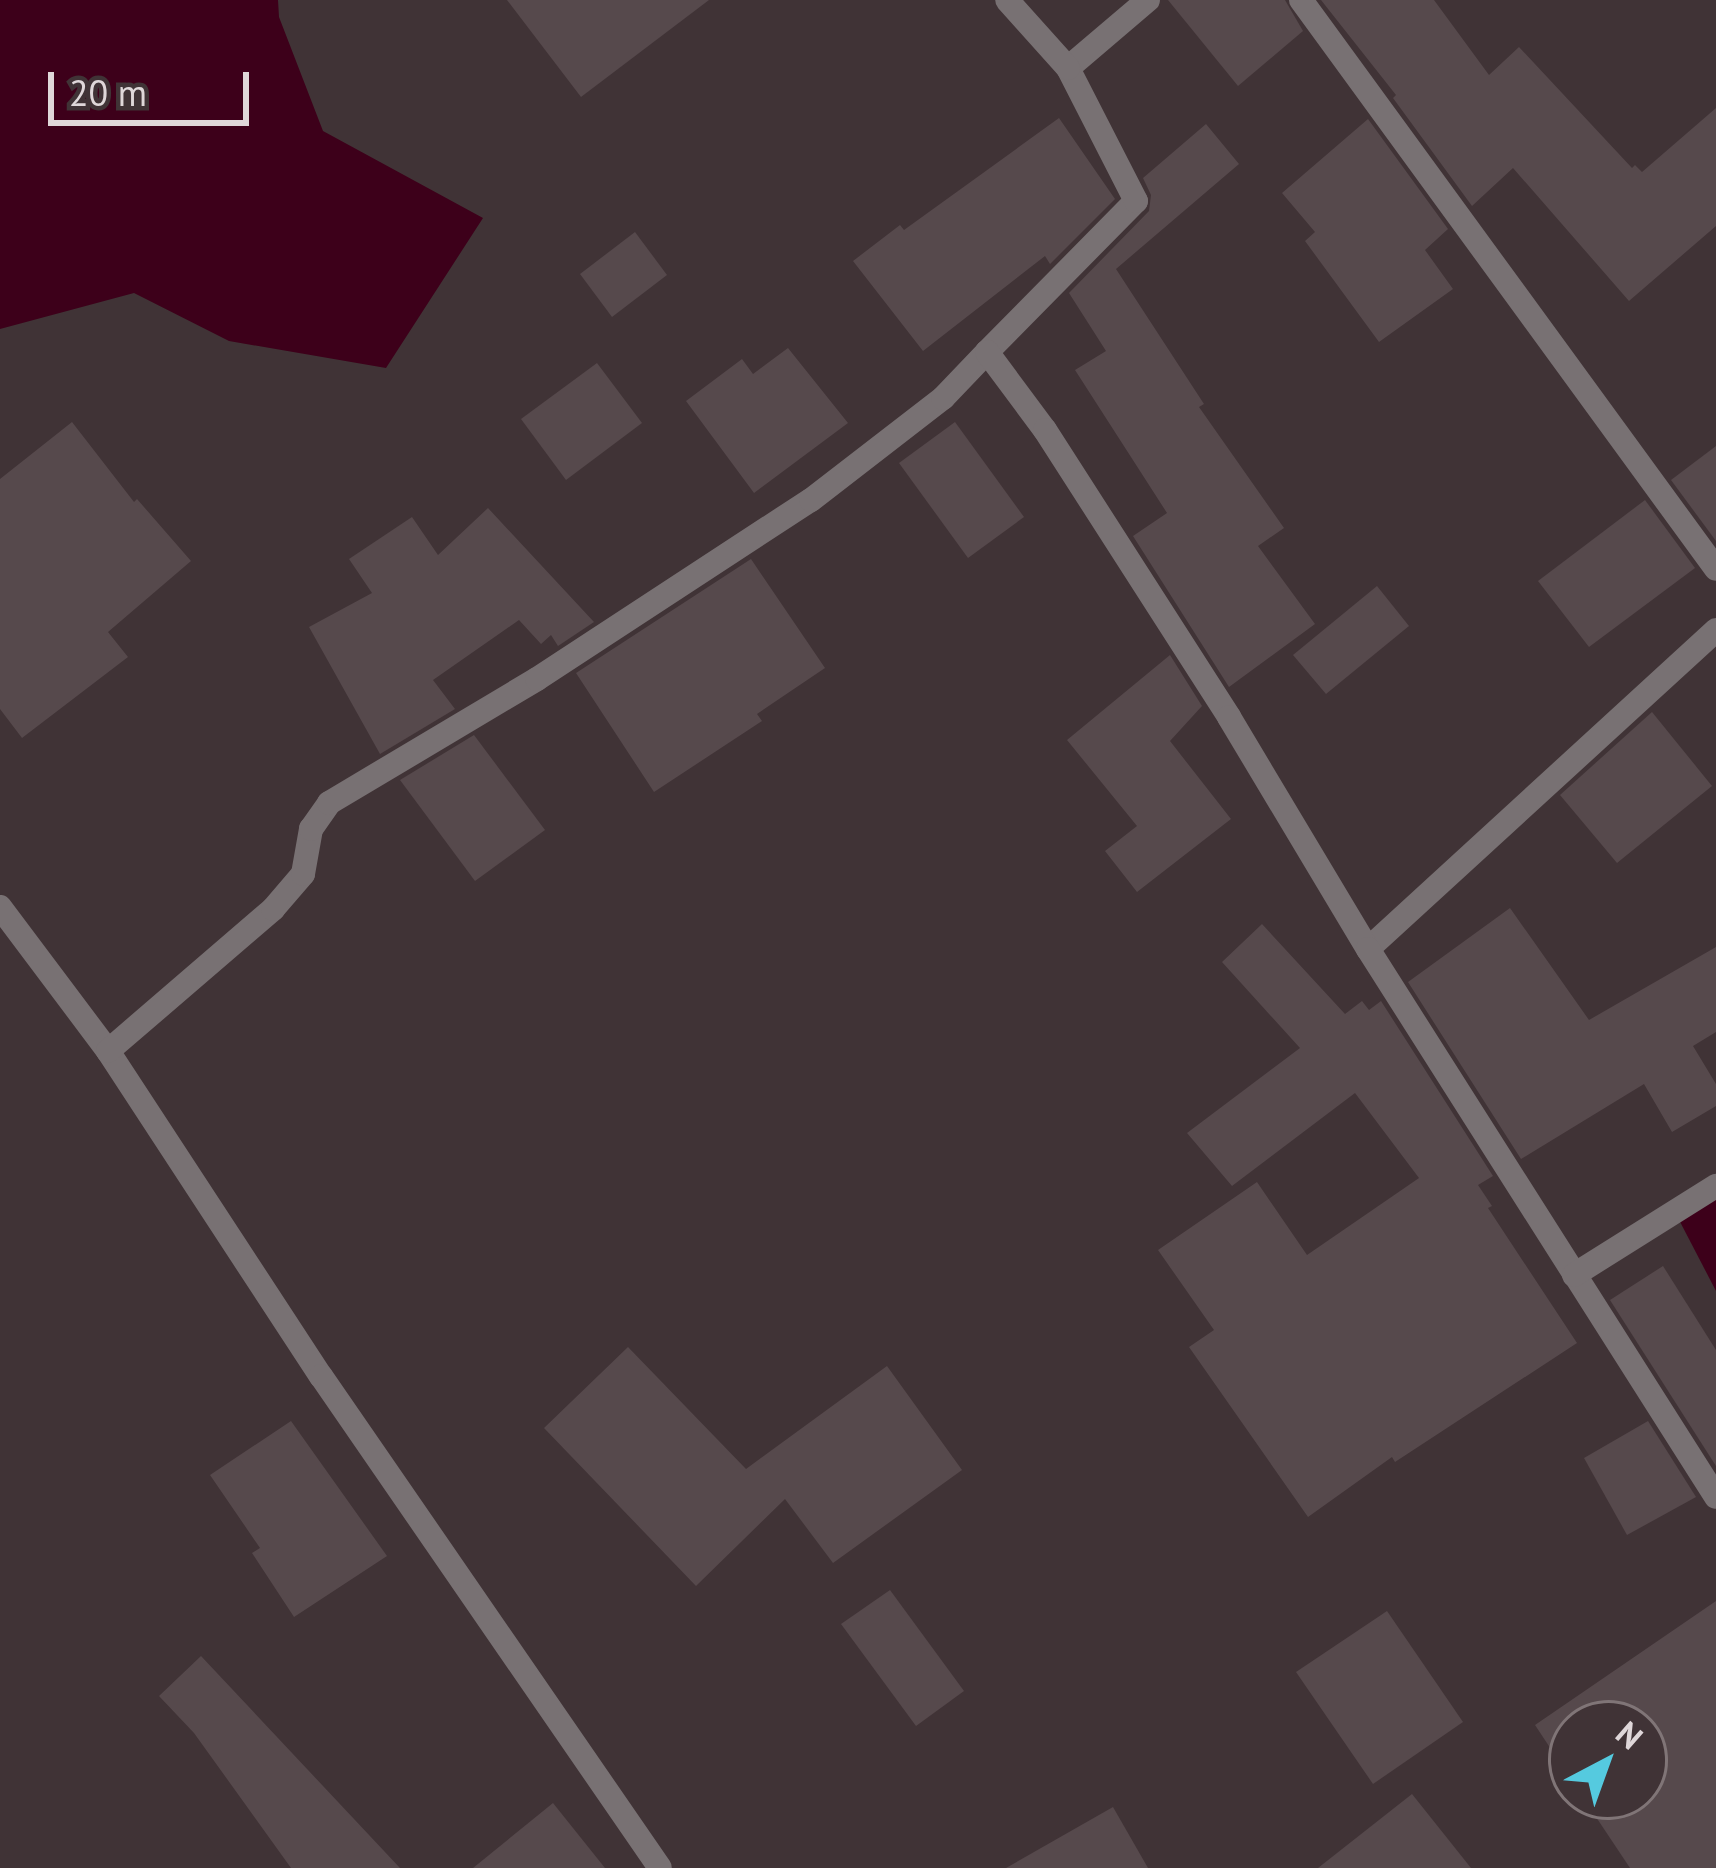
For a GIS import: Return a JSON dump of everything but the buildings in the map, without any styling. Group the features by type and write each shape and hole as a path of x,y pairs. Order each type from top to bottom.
{"street":[{"path":"108,1052 273,909 303,874 311,829 329,803 537,679 811,500 943,398 1136,201 1068,68 1006,0"},
{"path":"1068,68 1148,0"},
{"path":"1300,0 1716,569"},
{"path":"987,352 1045,430 1143,583 1368,949 1716,1497"},
{"path":"1368,949 1716,630"},
{"path":"0,907 108,1052 321,1376 660,1868"},
{"path":"1574,1275 1716,1186"}],"shaded area":[{"path":"0,0 278,0 279,17 323,131 483,218 386,368 229,341 134,293 0,329"},
{"path":"1716,1191 1716,1291 1677,1216"}]}
